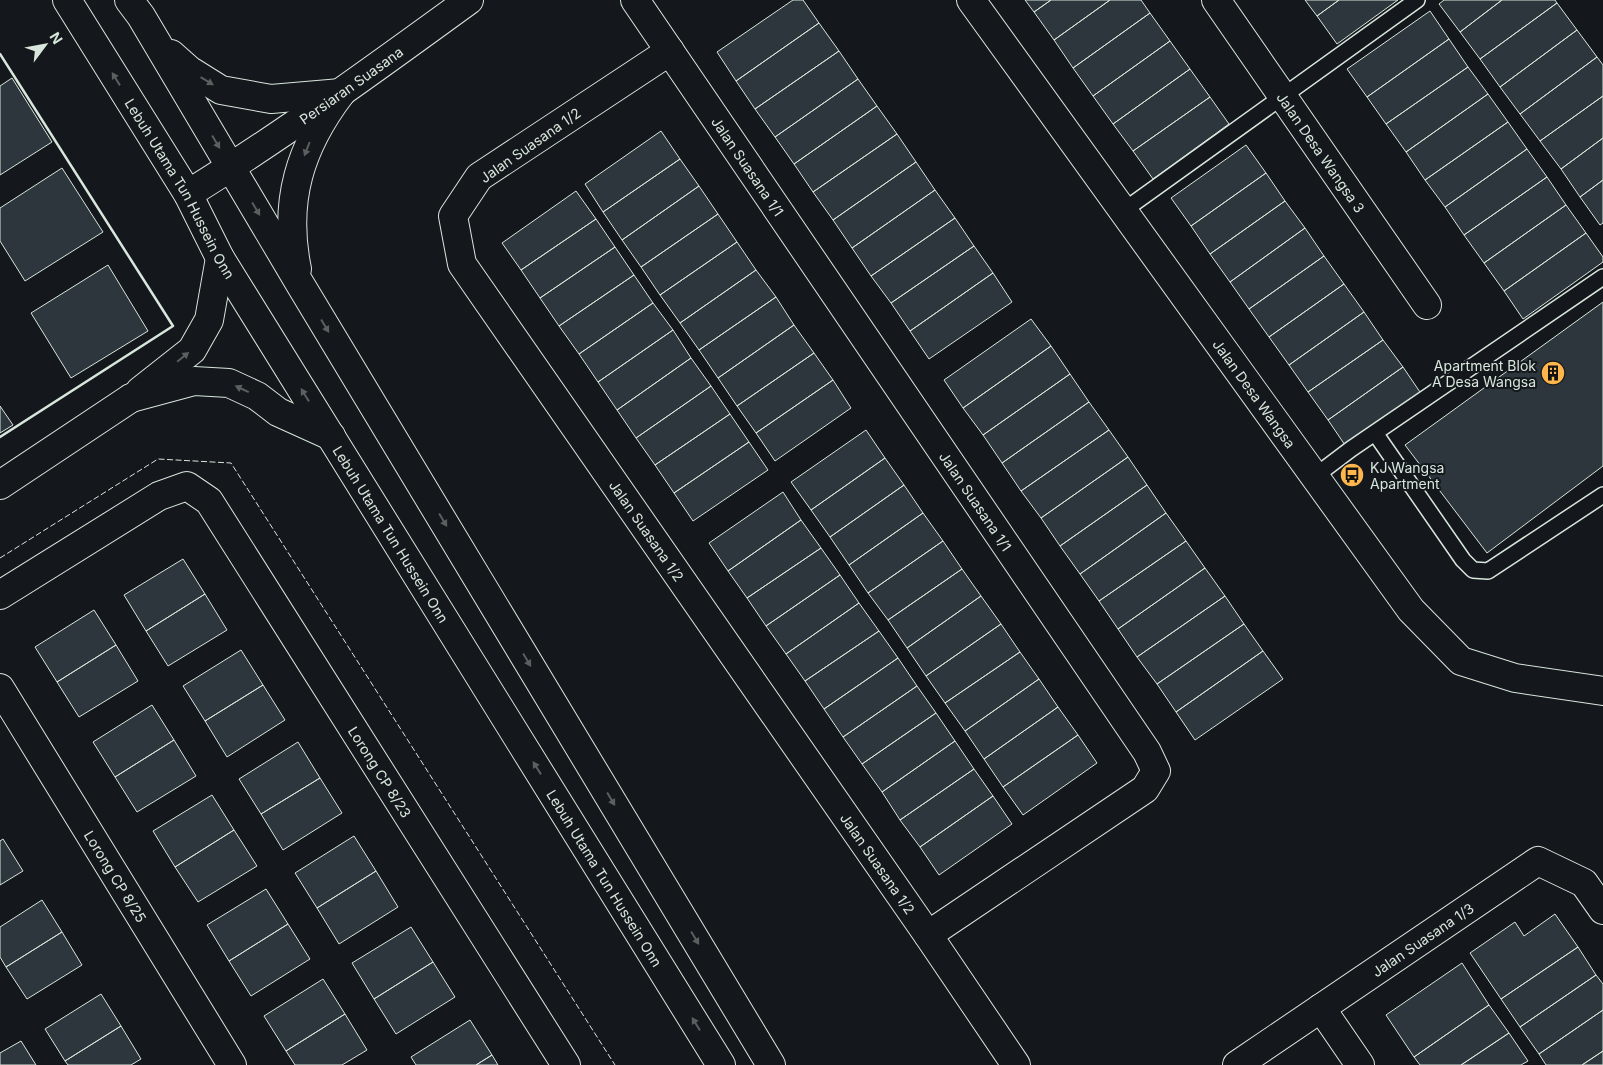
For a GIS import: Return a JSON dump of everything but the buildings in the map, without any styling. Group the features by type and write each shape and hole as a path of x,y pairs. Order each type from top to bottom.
{"street":[{"name":"Lebuh Utama Tun Hussein Onn","path":"67,0 188,194 220,258 722,1065"},
{"path":"129,0 156,40 300,284 772,1065"},
{"name":"Persiaran Suasana","path":"188,194 341,93 469,0"},
{"name":"Jalan Suasana 1/1","path":"634,0 1146,752 1156,771 1145,789 928,934"},
{"name":"Jalan Desa Wangsa","path":"971,0 1411,610 1461,661 1514,678 1603,691"},
{"name":"Jalan Desa Wangsa 3","path":"1216,0 1427,305"},
{"path":"156,40 189,70 221,90 271,99 341,93"},
{"name":"Jalan Suasana 1/2","path":"670,51 479,177 453,216 462,264 928,934 1016,1065"},
{"path":"300,284 294,256 292,226 294,198 300,170 310,143 324,116 341,93"},
{"path":"0,485 131,398 192,350 208,320 220,258"},
{"path":"131,398 194,381 229,383 257,396 278,412 331,436"},
{"name":"Lorong CP 8/23","path":"0,595 159,496 187,486 210,501 566,1065"},
{"name":"Lorong CP 8/25","path":"0,688 232,1065"},
{"name":"Jalan Suasana 1/3","path":"1237,1065 1538,861 1584,883 1603,910"},
{"path":"1321,1008 1360,1065"}],"lane":[{"path":"1123,211 1417,0"},
{"path":"1314,477 1603,277"},
{"path":"1375,433 1463,560 1473,570 1488,571 1603,495"}],"fence":[{"path":"0,558 158,459 231,463 615,1065"}],"wall":[{"path":"0,54 173,326 0,437"}],"place":[{"name":"Apartment Blok A Desa Wangsa","path":"1553,373"},
{"name":"KJ Wangsa Apartment","path":"1352,475"}]}
